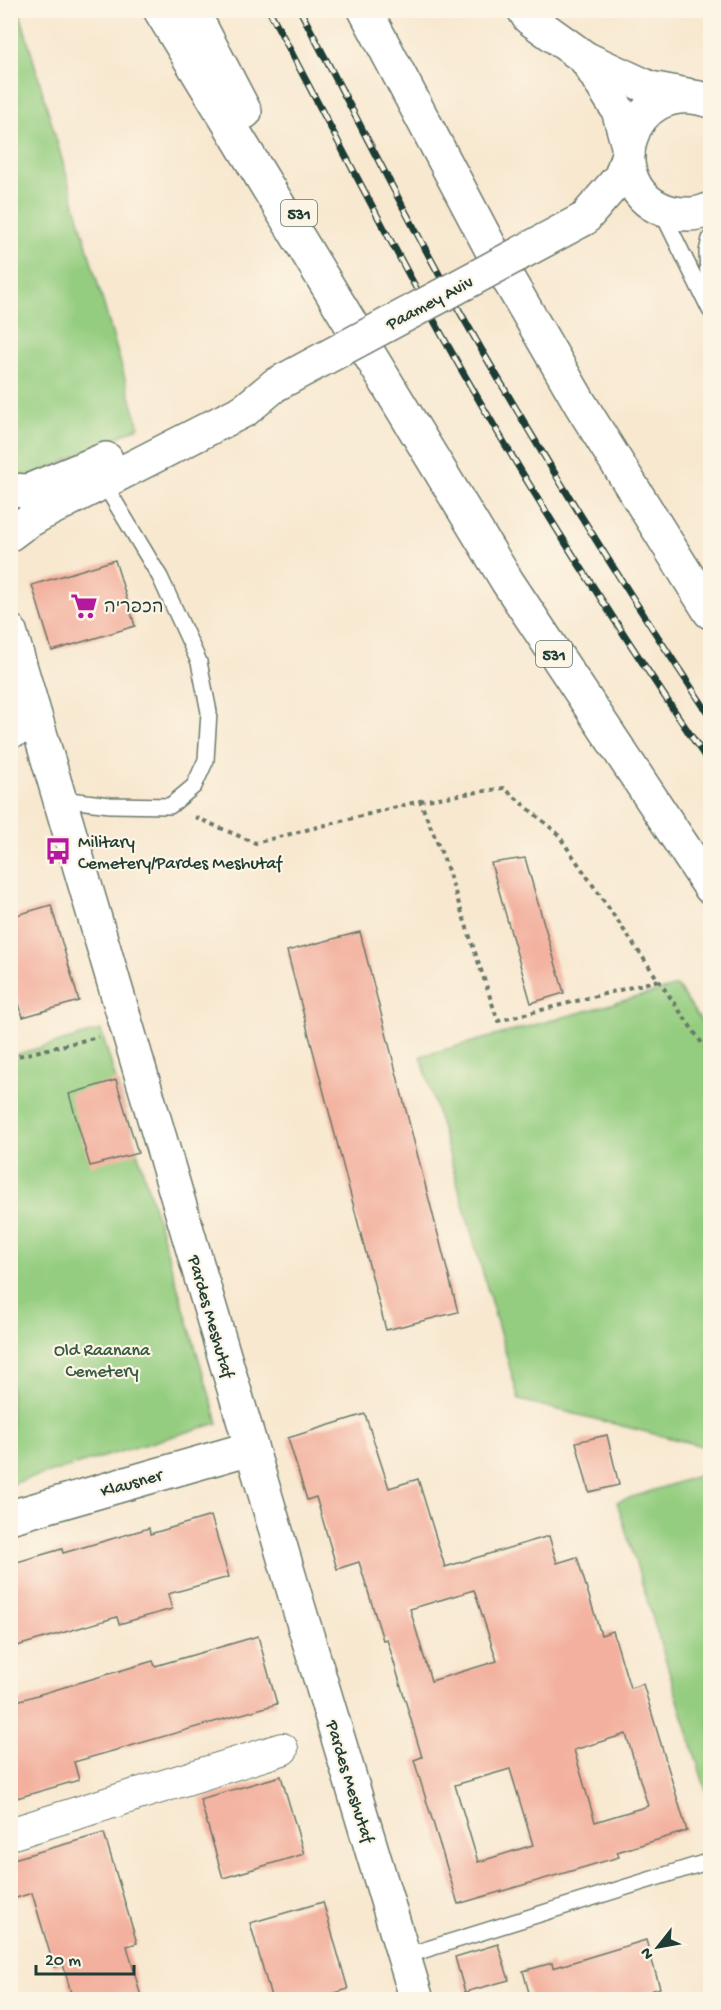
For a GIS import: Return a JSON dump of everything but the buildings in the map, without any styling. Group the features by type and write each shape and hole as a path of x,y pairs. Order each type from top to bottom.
{"main road":[{"path":"160,10 405,416"},
{"name":"531","path":"192,10 405,416 507,581 711,887"},
{"path":"365,10 496,258 581,405 711,612"},
{"path":"388,10 581,405"},
{"path":"524,10 529,18 585,58 650,88 705,99"},
{"path":"585,58 618,110 628,150 629,165 636,184 642,193 658,207"},
{"name":"Paamey Aviv","path":"584,219 621,176 635,126 644,114 656,104 677,97 705,99"},
{"name":"Paamey Aviv","path":"10,534 22,525 103,482 244,410 275,385 584,219 638,207 658,207 677,213 692,214 711,209"},
{"name":"Paamey Aviv","path":"10,490 28,491 106,459 238,395 275,385"},
{"name":"Pardes Meshutaf","path":"10,631 24,727 61,800 251,1448 417,2000"},
{"name":"Klausner","path":"10,1517 251,1448"}],"street":[{"path":"10,1834 282,1749"}],"lane":[{"path":"658,207 710,310"},
{"path":"710,310 707,252 711,239"},
{"path":"61,800 110,805 170,806 194,786 206,760 209,712 199,662 160,578 103,482"},
{"path":"405,1956 711,1861"}],"path":[{"path":"710,310 707,370 711,387"},
{"path":"170,806 255,843 420,801 504,788 557,832 711,1055"},
{"path":"420,801 444,859 498,1021 659,980"},
{"path":"10,1058 128,1030"}],"green space":[{"path":"19,10 139,427 44,471 21,478 11,473 10,11"},
{"path":"677,986 710,1034 710,1448 519,1400 421,1056"},
{"name":"Old Raanana Cemetery","path":"101,1030 218,1423 11,1484 11,1056"},
{"path":"710,1472 710,1804 617,1502"}],"railway":[{"path":"269,10 422,299 489,418 597,593 710,764"},
{"path":"300,10 477,342 574,504 710,716"}],"place":[{"name":"הכפריה","path":"84,606"},
{"name":"Military Cemetery/Pardes Meshutaf","path":"58,851"}]}
